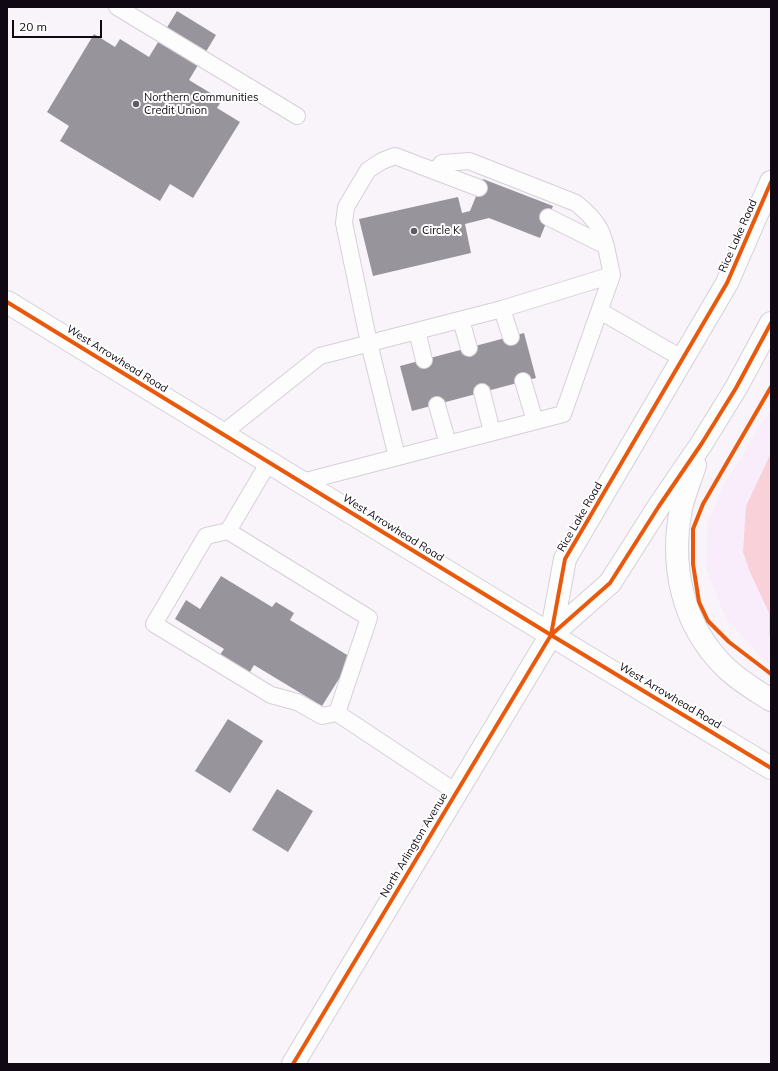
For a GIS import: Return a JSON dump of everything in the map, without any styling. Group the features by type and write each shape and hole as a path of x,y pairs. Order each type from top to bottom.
{"main road":[{"name":"Rice Lake Road","path":"551,635 565,558 727,283 771,182"},
{"name":"West Arrowhead Road","path":"7,302 771,768"},
{"path":"551,635 610,583 659,506 702,443 736,388 771,323"},
{"path":"702,443 681,509 677,571 682,596 701,635 712,652 725,667 771,700"},
{"name":"North Arlington Avenue","path":"293,1064 551,635"}],"lane":[{"path":"117,7 297,116"},
{"path":"397,457 369,343 344,223 346,208 368,170 382,161 396,156 479,188"},
{"path":"302,482 563,414 612,275 601,229 590,214 576,203 469,161 442,163 435,171"},
{"path":"548,217 606,246"},
{"path":"222,434 320,356 502,309 612,275"},
{"path":"502,309 510,336"},
{"path":"600,311 683,359"},
{"path":"461,320 469,348"},
{"path":"417,331 424,360"},
{"path":"523,381 535,421"},
{"path":"482,392 492,432"},
{"path":"437,405 448,444"},
{"path":"269,462 228,530 206,536 154,624 271,695 297,702 322,716 337,713 456,792"},
{"path":"228,530 369,618 337,713"}],"shaded area":[{"path":"771,408 771,665 765,661 726,619 706,569 707,523 725,483"},
{"path":"771,453 771,638 769,635 769,613 750,572 743,552 746,506"}],"building":[{"name":"Northern Communities Credit Union","path":"177,11 216,35 189,80 222,100 217,108 240,122 193,198 170,184 160,201 60,141 69,126 47,112 94,34 115,47 120,39 149,57"},
{"name":"Circle K","path":"483,179 553,206 540,238 489,218 465,224 471,253 373,276 359,219 458,197 462,213 470,211"},
{"path":"524,333 536,378 412,411 400,366"},
{"path":"221,576 272,607 276,602 294,613 290,620 352,658 322,706 254,665 247,677 217,659 224,649 175,619 186,600 200,609"},
{"path":"228,719 263,741 230,793 195,771"},
{"path":"277,789 313,811 288,852 252,830"}],"cycle path":[{"path":"551,635 565,559 727,283 771,182"},
{"path":"7,302 771,768"},
{"path":"293,1064 551,635 610,583 659,506 702,443 736,388 771,323"},
{"path":"771,387 703,504 693,529 693,564 699,602 708,621 729,642 771,674"}],"place":[{"name":"Northern Communities Credit Union","path":"136,104"},
{"name":"Circle K","path":"414,231"}]}
